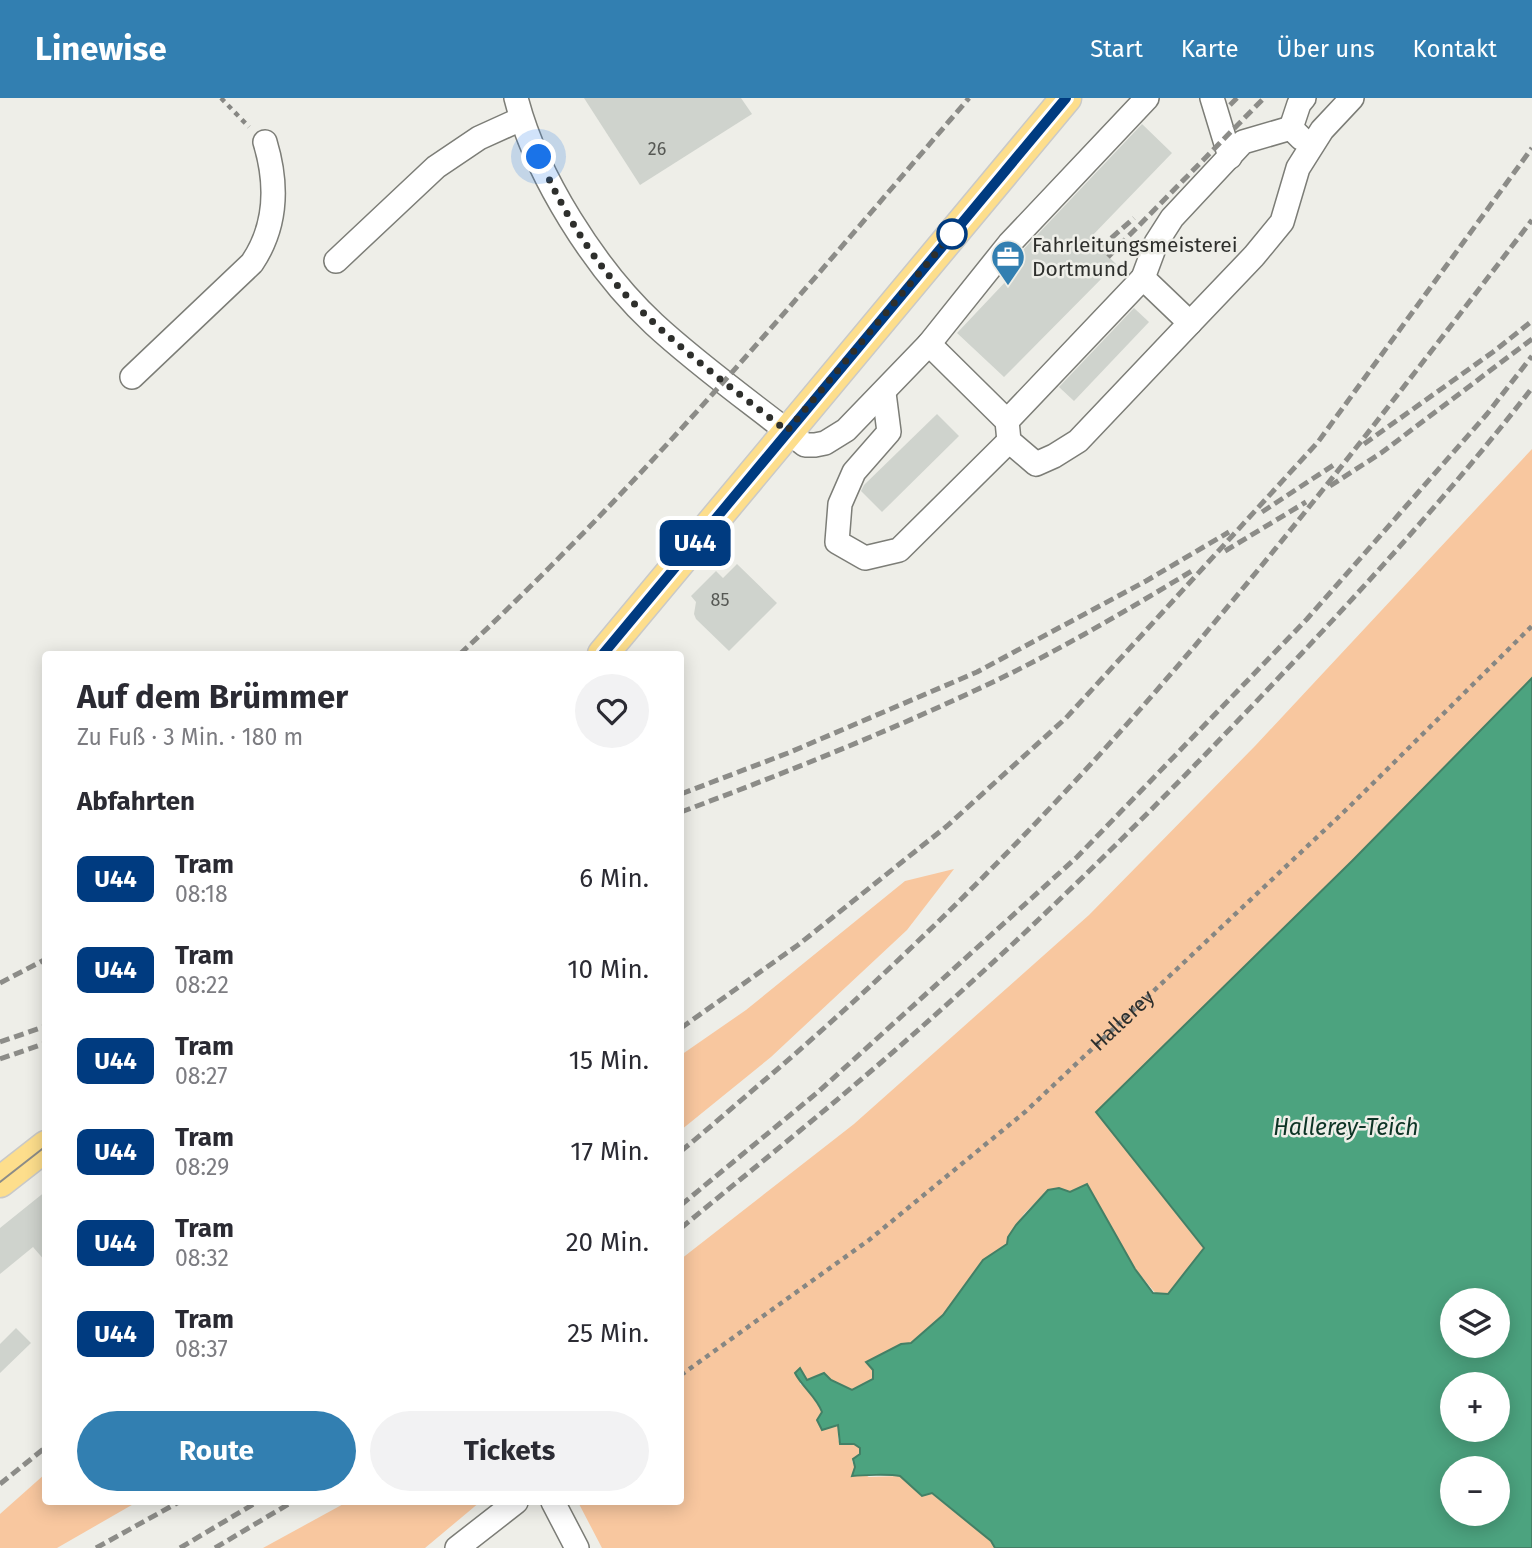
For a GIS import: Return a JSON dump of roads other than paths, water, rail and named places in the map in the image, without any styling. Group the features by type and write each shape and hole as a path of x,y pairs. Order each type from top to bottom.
{"main road":[{"path":"605,651 1066,98"},
{"path":"0,1182 42,1149"}],"street":[{"path":"336,261 436,167 518,108 556,196 603,269 653,323 787,431 805,445 825,443 846,430 884,393 929,344 1009,244 1147,98"},
{"path":"1212,98 1230,157"},
{"path":"1291,128 1299,104 1304,98"},
{"path":"929,344 1036,464 1054,456 1078,441 1254,256 1282,222 1298,168 1310,148 1322,130 1352,98"},
{"path":"884,393 889,432 854,472 840,504 837,542 865,558 899,550 1008,431 1143,278 1156,243 1172,218 1243,142 1291,128"},
{"path":"1291,128 1310,148"},
{"path":"132,377 252,263 264,246 273,212 272,167 265,142"},
{"path":"1143,278 1190,323"},
{"path":"457,1548 512,1505"},
{"path":"555,1505 577,1548"}],"water":[{"name":"Hallerey-Teich","path":"1532,678 1532,1548 995,1548 991,1541 932,1493 922,1496 900,1476 852,1476 855,1467 853,1459 860,1454 860,1448 854,1444 840,1444 838,1425 822,1430 817,1420 822,1412 795,1373 800,1368 807,1380 824,1373 831,1380 852,1390 873,1379 873,1370 866,1362 901,1344 911,1343 943,1315 983,1260 1007,1244 1016,1225 1048,1190 1059,1188 1070,1192 1087,1184 1135,1269 1153,1293 1168,1294 1204,1248 1096,1112 1352,861"}],"tram line":[{"path":"605,651 1066,98"},
{"name":"U44","path":"605,651 1066,98"},
{"path":"0,1182 42,1149"}],"railway":[{"path":"463,651 528,589 659,453 969,98"},
{"path":"1230,105 1237,98"},
{"path":"1108,257 1264,98"},
{"path":"684,1026 798,945 947,826 1066,718 1318,442 1532,148"},
{"path":"1100,248 1134,218"},
{"path":"684,1148 889,969 1000,860 1107,746 1159,688 1292,528 1532,220"},
{"path":"1364,444 1532,321"},
{"path":"1330,486 1381,453 1532,339"},
{"path":"684,1203 818,1092 1077,857 1307,619 1487,414 1532,356"},
{"path":"684,1226 938,1013 1141,820 1350,601 1443,496 1532,388"},
{"path":"1262,512 1335,464"},
{"path":"1225,551 1306,502"},
{"path":"684,793 788,753 977,672 1146,581 1229,532"},
{"path":"684,811 830,754 1004,677 1115,617 1195,569"},
{"path":"0,983 42,961"},
{"path":"0,1042 42,1027"},
{"path":"0,1059 42,1044"},
{"path":"0,1484 42,1450"},
{"path":"96,1548 174,1505"},
{"path":"180,1548 252,1505"},
{"path":"215,1548 287,1505"}],"place":[{"name":"Fahrleitungsmeisterei Dortmund","path":"1008,287"}]}
